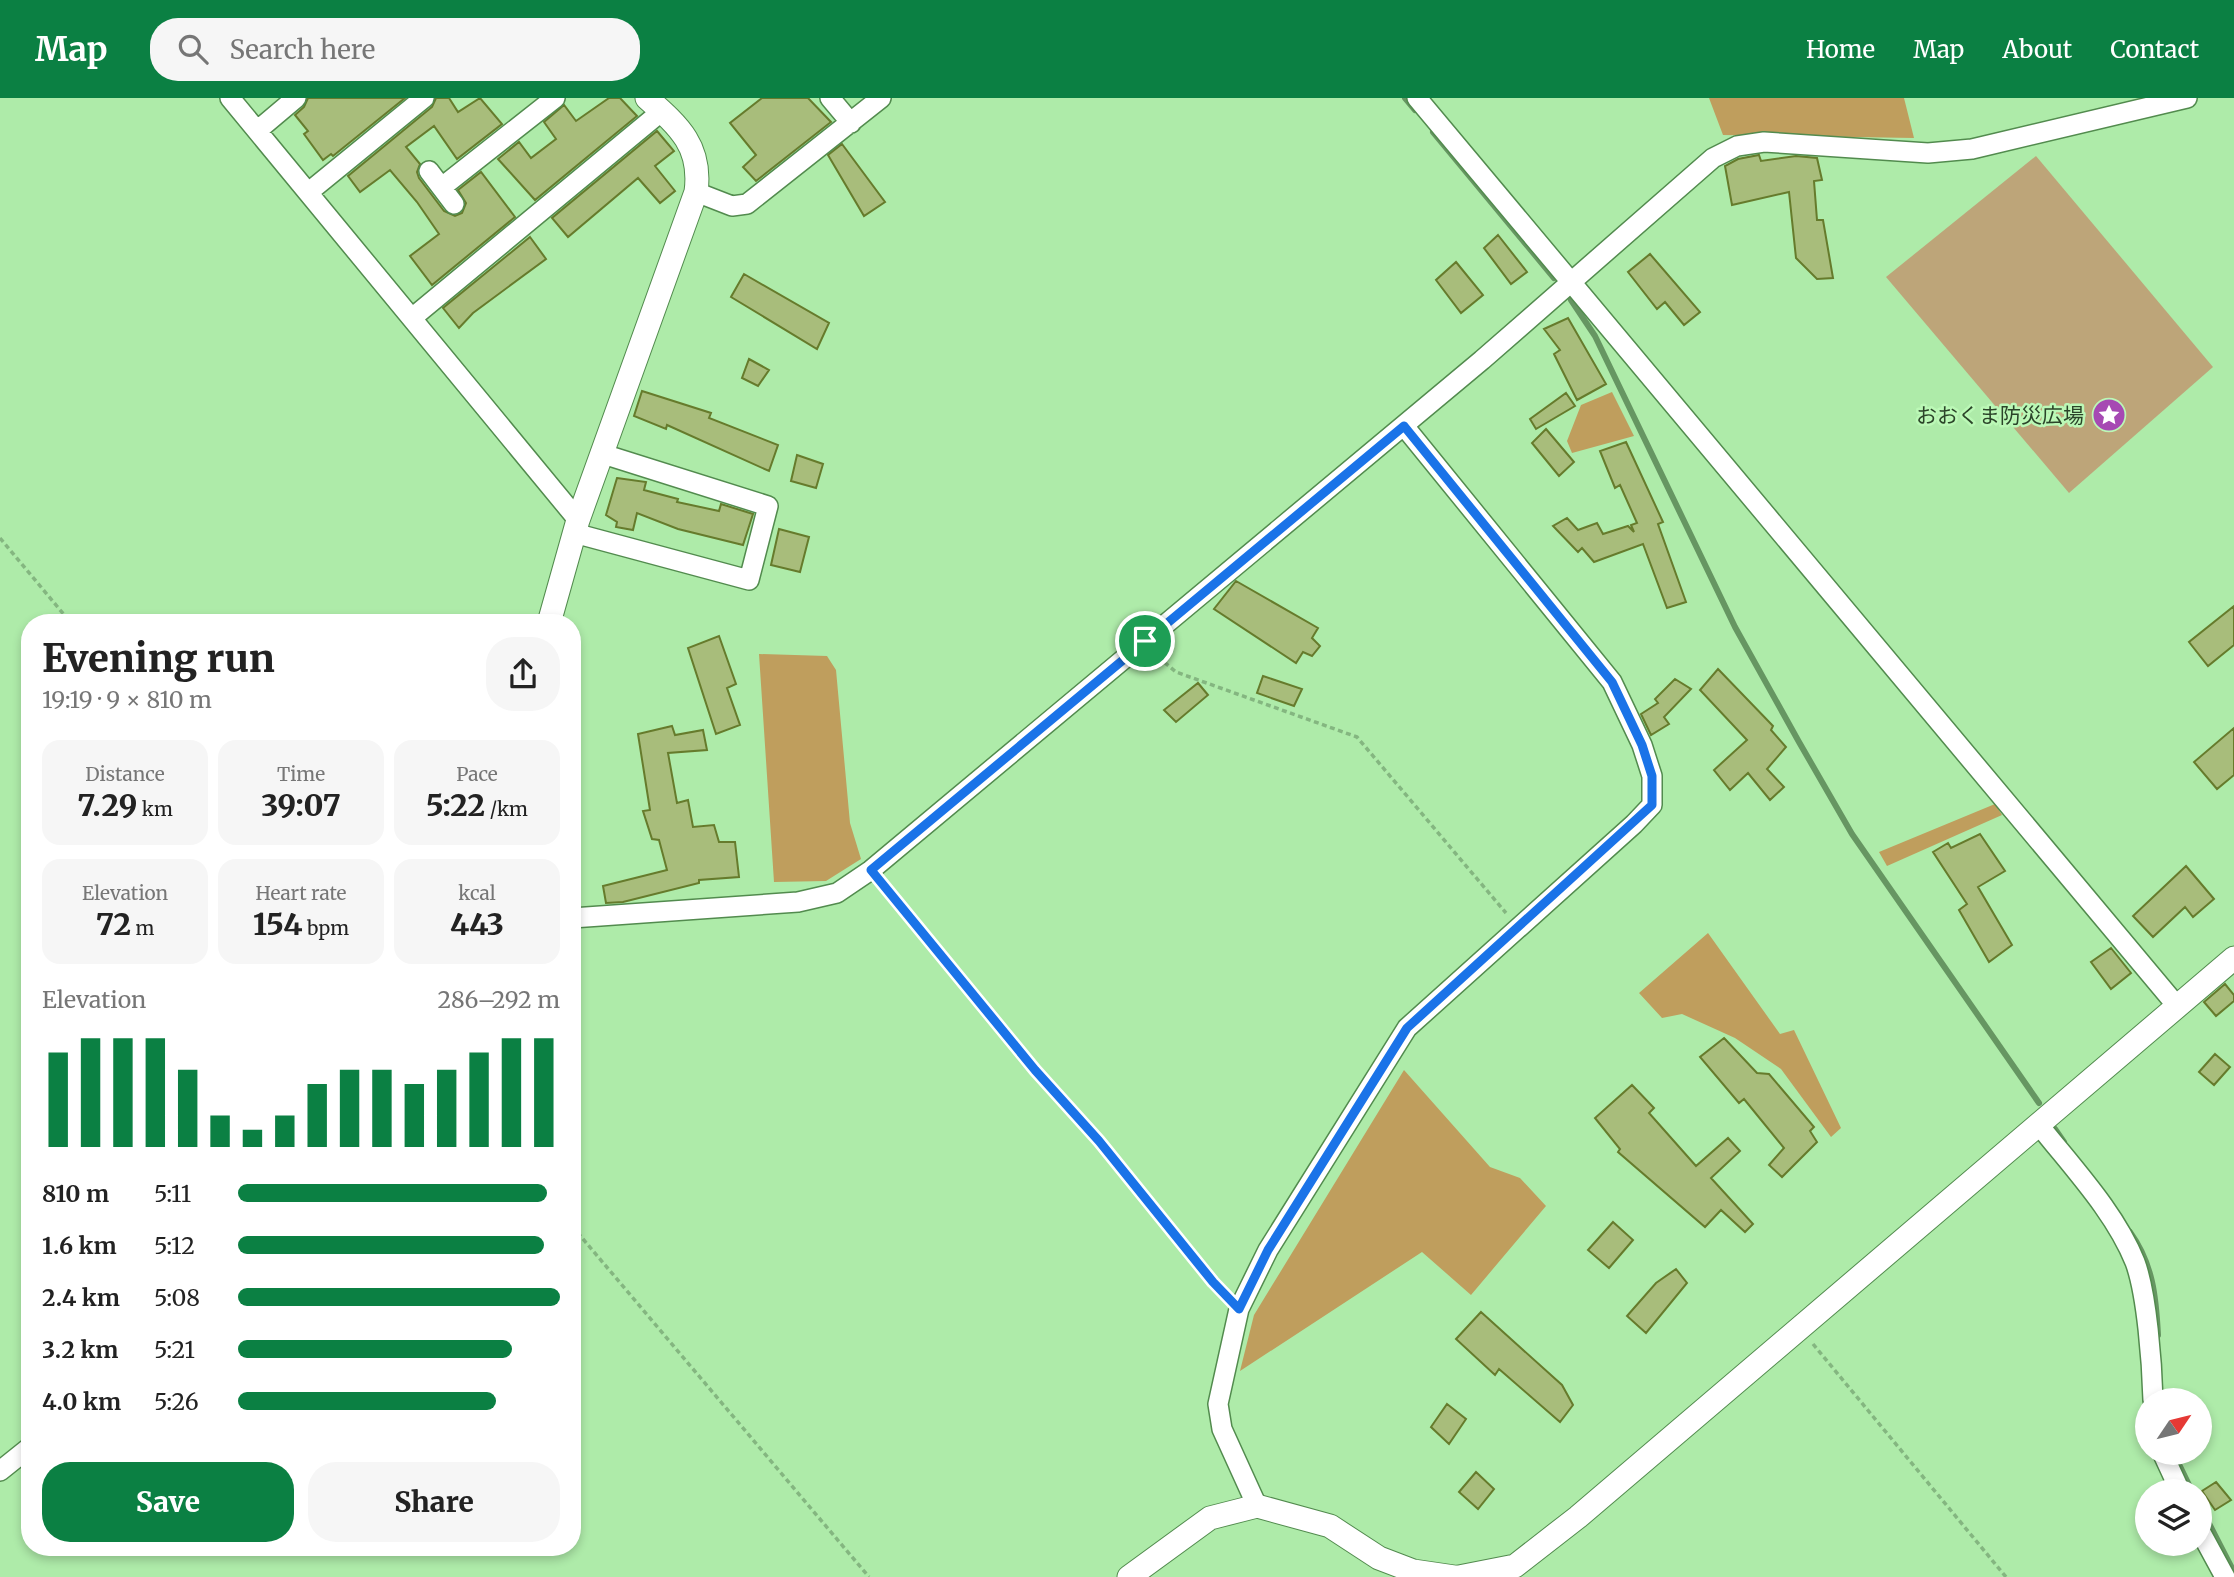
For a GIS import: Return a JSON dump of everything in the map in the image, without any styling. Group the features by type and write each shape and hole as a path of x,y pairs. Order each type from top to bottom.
{"street":[{"path":"230,98 310,191 576,527 749,580 768,506 603,454"},
{"path":"258,130 296,98"},
{"path":"310,191 424,98"},
{"path":"442,187 555,98"},
{"path":"830,98 851,123"},
{"path":"696,192 732,206 747,205 881,98"},
{"path":"1417,98 2177,1006"},
{"path":"581,917 797,902 837,893 871,870 1404,426 1713,158 1737,146 1764,142 1861,151 1928,153 1961,150 2113,118 2187,98"},
{"path":"412,318 655,105 695,152 699,168 696,192 576,527 552,614"},
{"path":"429,171 454,204"},
{"path":"1257,1506 1222,1429 1218,1404 1239,1309 1268,1250 1407,1028 1652,805 1652,776 1642,745 1600,664 1404,426"},
{"path":"1129,1577 1210,1518 1257,1506 1330,1526 1379,1558 1413,1571 1467,1576 1515,1566 1800,1329 2234,958"},
{"path":"2039,1125 2111,1221 2135,1262 2146,1326 2152,1388"},
{"path":"0,1471 21,1454"},
{"path":"2212,1553 2225,1577"}],"path":[{"path":"0,538 63,614"},
{"path":"1145,641 1164,665 1176,672 1357,737 1519,928"},
{"path":"871,870 1035,1070 1099,1141 1213,1282 1239,1309"},
{"path":"581,1237 869,1577"},
{"path":"1800,1329 2006,1577"}],"shaded area":[{"path":"1709,98 1904,98 1914,138 1723,135"},
{"path":"2036,156 2213,367 2069,493 1886,277"},
{"path":"1612,392 1634,436 1572,453 1567,441 1581,405"},
{"path":"759,654 827,656 836,670 850,823 861,859 826,881 774,882"},
{"path":"1995,804 2002,815 1887,866 1879,852"},
{"path":"1708,933 1780,1034 1794,1030 1841,1128 1831,1137 1781,1069 1735,1038 1682,1014 1662,1018 1639,993"},
{"path":"1404,1070 1490,1167 1520,1178 1546,1206 1471,1295 1422,1252 1240,1371 1254,1315"}],"building":[{"path":"308,98 405,98 333,156 331,154 323,160 304,134 308,131 295,115 304,107"},
{"path":"436,98 449,98 458,112 480,98 502,124 457,159 434,126 406,147 420,164 417,172 419,178 444,211 455,216 462,213 466,203 458,190 481,172 515,217 432,285 410,256 439,234 417,202 390,170 360,192 348,176 432,107"},
{"path":"609,98 620,98 637,116 535,200 498,159 519,142 531,158 556,139 544,122 564,105 576,121"},
{"path":"762,98 808,98 831,122 756,181 743,167 756,155 730,123"},
{"path":"657,131 674,151 655,166 675,191 660,203 638,178 568,237 552,218"},
{"path":"842,144 885,202 864,216 828,155"},
{"path":"1759,155 1761,161 1796,156 1817,158 1822,180 1814,181 1817,220 1823,220 1833,278 1817,279 1796,258 1789,192 1732,205 1725,166 1738,159"},
{"path":"1498,235 1527,272 1511,284 1484,248"},
{"path":"530,237 546,259 473,313 459,328 443,308"},
{"path":"1650,254 1700,312 1684,325 1665,302 1657,309 1628,272"},
{"path":"1456,262 1483,295 1461,313 1436,280"},
{"path":"744,274 829,323 817,349 731,297"},
{"path":"1568,318 1606,384 1577,400 1554,354 1560,350 1544,329"},
{"path":"749,359 769,370 758,386 742,378"},
{"path":"642,391 711,413 709,418 778,445 769,471 667,425 666,429 634,416"},
{"path":"1566,393 1575,406 1536,429 1530,419"},
{"path":"1546,429 1574,462 1559,476 1532,443"},
{"path":"1626,442 1663,522 1658,524 1686,602 1667,608 1643,544 1594,562 1582,548 1578,552 1553,526 1567,518 1578,530 1597,523 1603,534 1628,526 1634,532 1631,525 1637,523 1620,485 1615,488 1600,451"},
{"path":"797,455 823,464 816,488 791,481"},
{"path":"617,478 646,482 644,490 678,499 677,502 719,511 721,504 753,514 743,545 678,529 637,513 633,530 616,527 617,522 606,515"},
{"path":"779,529 809,537 800,572 771,565"},
{"path":"1236,581 1318,628 1312,638 1320,646 1312,656 1303,652 1296,663 1214,609"},
{"path":"2234,606 2234,645 2208,666 2189,642"},
{"path":"719,636 736,684 727,688 740,725 716,734 688,648"},
{"path":"1718,669 1773,726 1771,730 1786,747 1767,769 1784,787 1770,800 1748,773 1730,790 1714,770 1747,740 1700,690"},
{"path":"1263,676 1302,689 1294,706 1257,693"},
{"path":"1675,679 1691,689 1664,717 1669,724 1651,735 1641,714 1658,703 1655,699"},
{"path":"1198,683 1208,695 1176,722 1164,710"},
{"path":"672,726 675,735 703,730 707,750 668,753 677,803 688,800 693,827 714,825 719,842 735,842 739,877 699,880 699,883 623,902 606,903 603,886 667,870 659,840 652,839 643,811 650,810 638,734"},
{"path":"2234,728 2234,775 2217,789 2194,762"},
{"path":"1980,834 2005,871 1978,887 2012,945 1989,962 1959,910 1967,904 1933,852 1948,843 1951,848"},
{"path":"2186,866 2214,899 2193,917 2185,907 2153,937 2133,916"},
{"path":"2111,948 2131,973 2111,989 2091,962"},
{"path":"2225,984 2234,995 2234,1001 2216,1016 2204,1002"},
{"path":"1724,1038 1757,1073 1769,1074 1814,1127 1810,1131 1817,1142 1782,1177 1769,1165 1784,1148 1744,1099 1739,1103 1700,1057"},
{"path":"2215,1054 2230,1067 2214,1085 2199,1072"},
{"path":"1632,1085 1654,1108 1649,1113 1696,1166 1728,1138 1740,1151 1711,1178 1753,1224 1745,1232 1721,1210 1705,1227 1618,1152 1620,1149 1595,1118"},
{"path":"1613,1222 1633,1240 1609,1268 1588,1250"},
{"path":"1676,1269 1687,1283 1646,1333 1627,1316 1656,1283"},
{"path":"1481,1312 1562,1385 1573,1405 1560,1422 1499,1369 1495,1375 1456,1339"},
{"path":"1447,1404 1466,1419 1449,1444 1431,1427"},
{"path":"1476,1472 1494,1489 1478,1509 1459,1492"},
{"path":"2216,1482 2231,1500 2215,1510 2212,1506 2212,1485"}],"waterway":[{"path":"1405,98 1415,110"},
{"path":"1433,132 1554,278"},
{"path":"1571,300 1595,336 1735,627 1852,834 2039,1103"},
{"path":"2055,1129 2064,1142"},
{"path":"2130,1232 2144,1256 2152,1281 2158,1335"},
{"path":"2179,1465 2186,1479"},
{"path":"2212,1529 2234,1572"}],"place":[{"name":"おおくま防災広場","path":"2109,415"}],"route":[{"path":"1404,426 1600,664 1612,682 1642,745 1652,776 1652,805 1584,870 1407,1028 1268,1250 1239,1309 1213,1282 1099,1141 1035,1070 871,870 1145,641 1404,426"}]}
